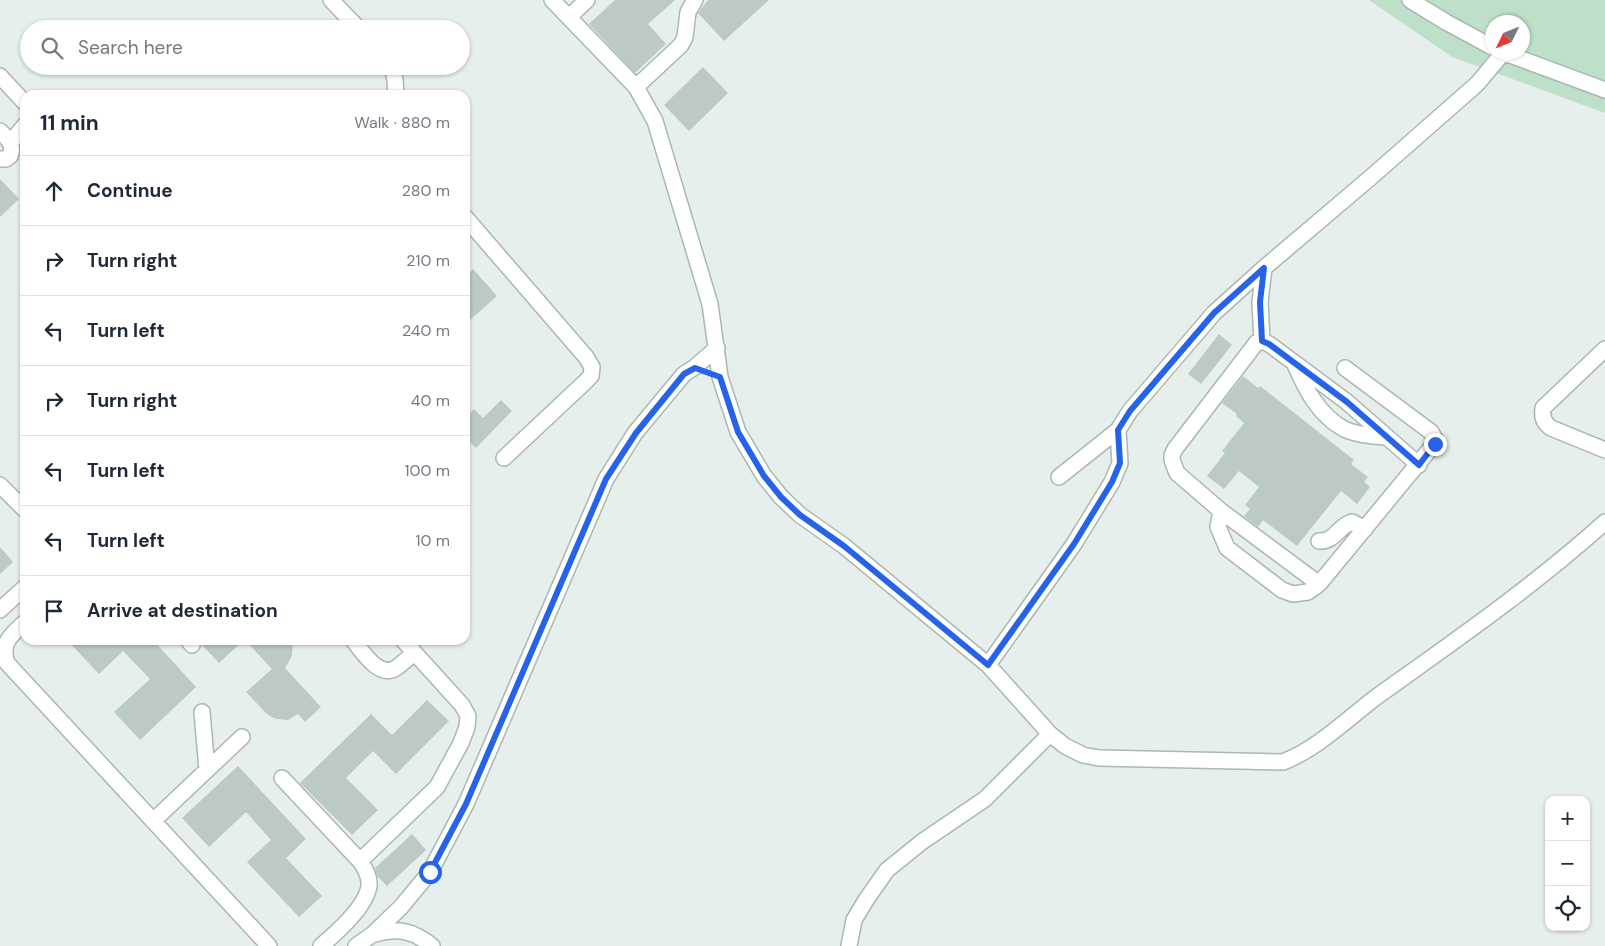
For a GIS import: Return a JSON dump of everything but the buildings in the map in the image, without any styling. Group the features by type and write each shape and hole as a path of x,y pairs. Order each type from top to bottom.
{"street":[{"path":"331,0 350,20"},
{"path":"552,0 636,87 655,120 710,304 720,377 738,432 764,476 781,497 800,515 844,546 988,665 1050,734 1065,746 1083,755 1099,758 1283,762 1301,755 1374,699 1511,600 1558,563 1605,522"},
{"path":"569,17 586,0"},
{"path":"636,87 681,45 685,37 688,12 695,0"},
{"path":"1413,1 1485,43"},
{"path":"1059,477 1118,430 1130,411 1214,313 1278,254 1370,178 1477,84 1496,60"},
{"path":"1521,60 1605,90"},
{"path":"395,75 396,90"},
{"path":"0,76 20,98"},
{"path":"0,131 11,142 12,151 6,159 0,159"},
{"path":"11,142 20,131"},
{"path":"470,223 586,357 592,367 590,376 584,383 504,458"},
{"path":"1262,341 1260,302 1264,268"},
{"path":"1319,584 1221,511 1177,473 1172,460 1172,455 1257,342 1262,341 1269,344 1347,402 1419,465"},
{"path":"356,946 373,934 401,907 430,872 466,804 606,479 636,433 684,374 695,368 717,348"},
{"path":"1605,349 1543,408 1542,416 1546,424 1551,428 1605,450"},
{"path":"1293,362 1312,399 1326,416 1345,429 1364,435 1387,437"},
{"path":"695,368 720,377"},
{"path":"1221,511 1218,527 1227,548 1282,590 1293,594 1308,592 1319,584 1419,465 1433,447 1435,439 1434,436 1346,368"},
{"path":"988,665 1074,544 1112,482 1120,463 1118,430"},
{"path":"0,486 20,505"},
{"path":"1319,541 1326,541 1334,537 1345,524 1352,522 1364,529"},
{"path":"0,610 20,592"},
{"path":"20,627 2,647 2,654 6,663 268,946"},
{"path":"357,645 375,666 383,671 394,670 414,652"},
{"path":"360,861 437,787 461,743 467,727 468,716 462,706 408,645"},
{"path":"202,712 207,770"},
{"path":"849,946 854,920 887,870 923,841 985,799 1050,734"},
{"path":"153,821 242,737"},
{"path":"282,778 360,861 367,872 369,886 364,898 340,930 321,946"},
{"path":"401,907 401,918 407,932"},
{"path":"373,934 388,929 407,932 420,936 432,946"}],"green space":[{"path":"1369,0 1605,0 1605,113 1452,57"}],"route":[{"path":"430,872 466,804 499,731 606,479 636,433 684,374 695,368 720,377 738,432 764,476 781,497 800,515 844,546 988,665 1074,544 1112,482 1120,463 1118,430 1130,411 1214,313 1264,268 1260,302 1262,341 1269,344 1347,402 1419,465 1435,444"}]}
